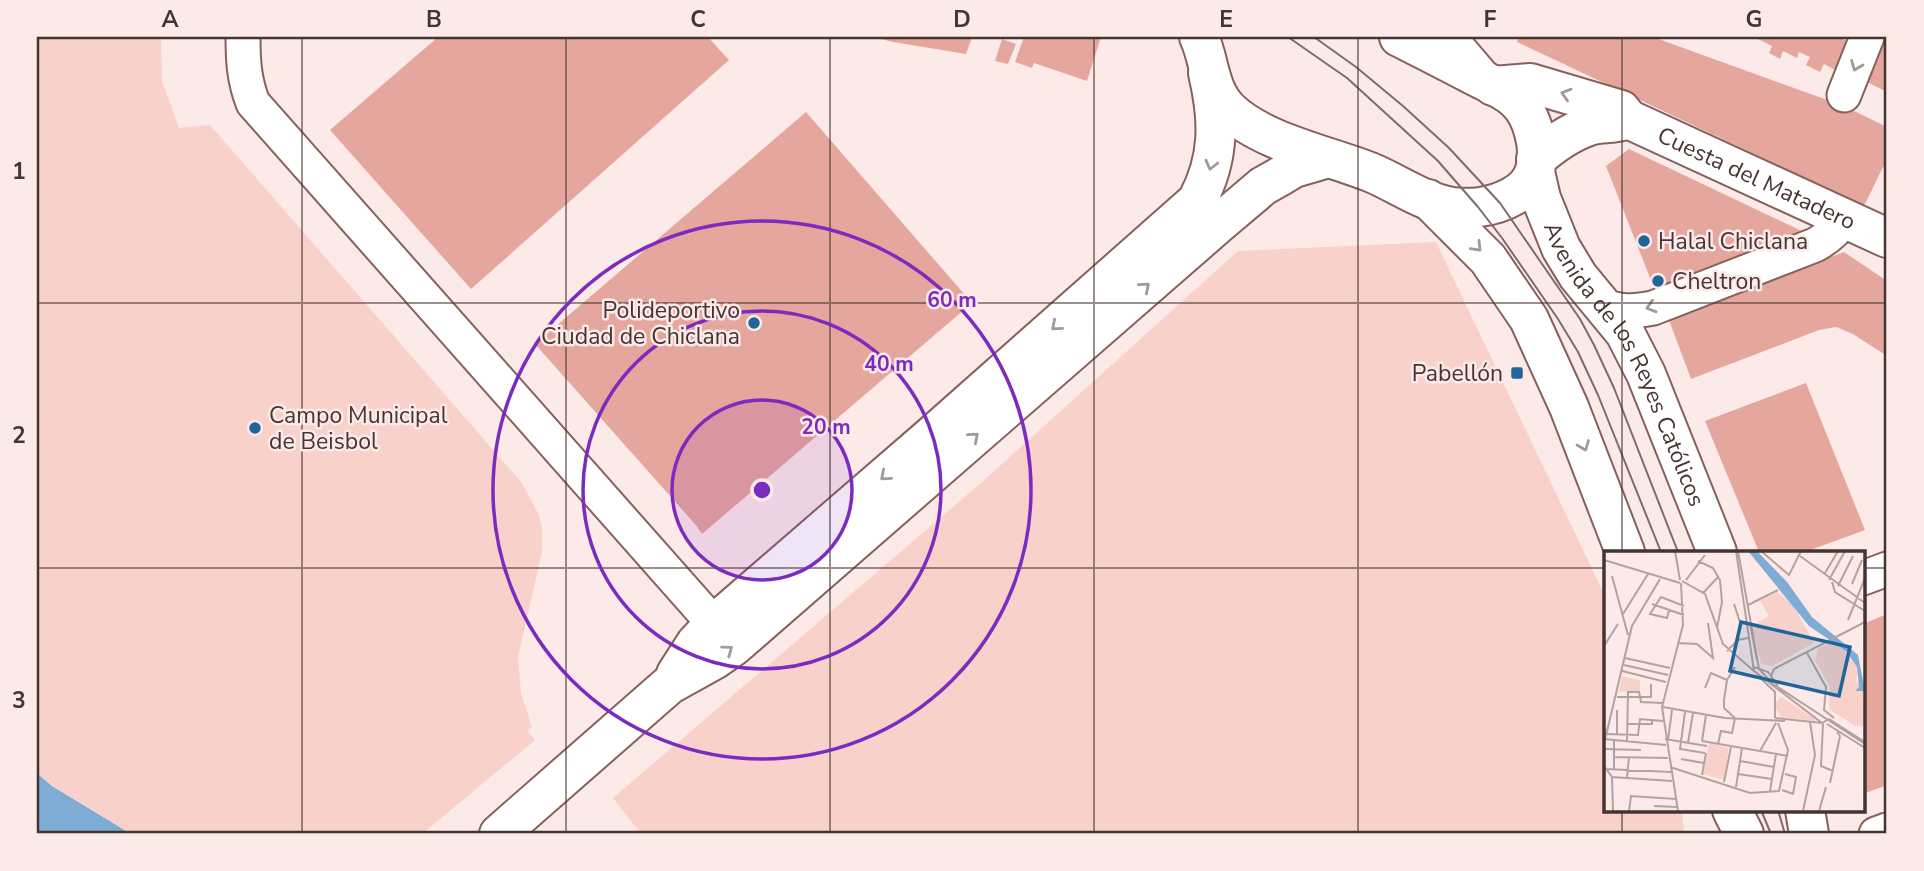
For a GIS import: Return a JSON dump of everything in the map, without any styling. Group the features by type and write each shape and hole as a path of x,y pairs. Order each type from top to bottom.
{"main road":[{"name":"Avenida de los Reyes Católicos","path":"1399,37 1490,84 1517,101 1524,112 1534,133 1541,198 1561,248 1578,276 1625,333 1646,374 1717,551"},
{"path":"669,685 696,643 714,624 1197,201 1207,182 1216,144 1214,97 1206,52"},
{"path":"1206,52 1221,100 1229,110 1250,125 1279,140 1369,172 1428,199 1453,207 1478,207 1514,196 1524,187 1536,166 1568,134 1591,125 1616,124 1628,119"},
{"name":"Cuesta del Matadero","path":"1490,84 1530,83 1620,110 1628,119 1887,238"},
{"path":"502,832 669,685 734,646 1263,186 1294,168 1328,158"},
{"path":"1428,199 1488,259 1529,319 1569,407 1625,551"},
{"path":"1733,812 1744,834"},
{"path":"1805,812 1809,834"}],"street":[{"path":"243,37 243,66 253,103 714,624"},
{"path":"1449,37 1490,84"},
{"path":"1844,95 1867,37"},
{"path":"1601,305 1616,311 1632,312 1653,308 1815,245 1837,230 1844,219"},
{"path":"1864,578 1887,569"},
{"path":"1876,834 1887,830"}],"shaded area":[{"name":"Campo Municipal de Beisbol","path":"37,37 161,37 162,81 179,128 210,125 522,483 539,515 542,552 518,657 521,693 532,727 527,730 535,740 422,834 131,834 53,786 37,772"},
{"path":"1436,242 1604,594 1604,812 1682,812 1684,834 641,834 613,798 982,482 1238,251"}],"water":[{"path":"37,773 52,786 131,834 37,834"}],"building":[{"path":"438,37 708,37 729,60 471,289 330,130"},
{"path":"873,37 972,37 966,54"},
{"path":"1024,37 1101,37 1087,81 1034,63 1032,68 1015,62"},
{"path":"1519,37 1653,37 1844,106 1887,127 1887,159 1864,206 1517,42"},
{"path":"1754,37 1844,37 1843,39 1849,42 1835,70 1824,64 1820,72 1806,65 1810,57 1799,52 1797,58 1783,51 1780,59 1769,53 1772,46"},
{"path":"1887,37 1887,92 1867,82"},
{"path":"1002,39 1016,44 1008,64 995,61"},
{"name":"Polideportivo Ciudad de Chiclana","path":"806,112 972,303 702,534 535,344"},
{"path":"1629,149 1806,233 1656,293 1606,166"},
{"path":"1844,252 1887,281 1887,356 1853,334 1836,327 1819,330 1691,379 1669,320"},
{"path":"1806,383 1865,530 1808,551 1759,551 1705,421"},
{"path":"1887,614 1887,785 1864,794 1864,624"}],"tram line":[{"path":"1288,37 1347,78 1438,161 1502,238 1578,352 1661,551"},
{"path":"1314,37 1403,106 1449,148 1500,203 1580,319 1594,345 1614,388 1678,551"},
{"path":"1762,812 1771,834"},
{"path":"1779,812 1785,834"}],"place":[{"name":"Halal Chiclana","path":"1644,241"},
{"name":"Cheltron","path":"1658,281"},
{"name":"Polideportivo Ciudad de Chiclana","path":"754,323"},
{"name":"Pabellón","path":"1517,373"},
{"name":"Campo Municipal de Beisbol","path":"255,428"}]}
